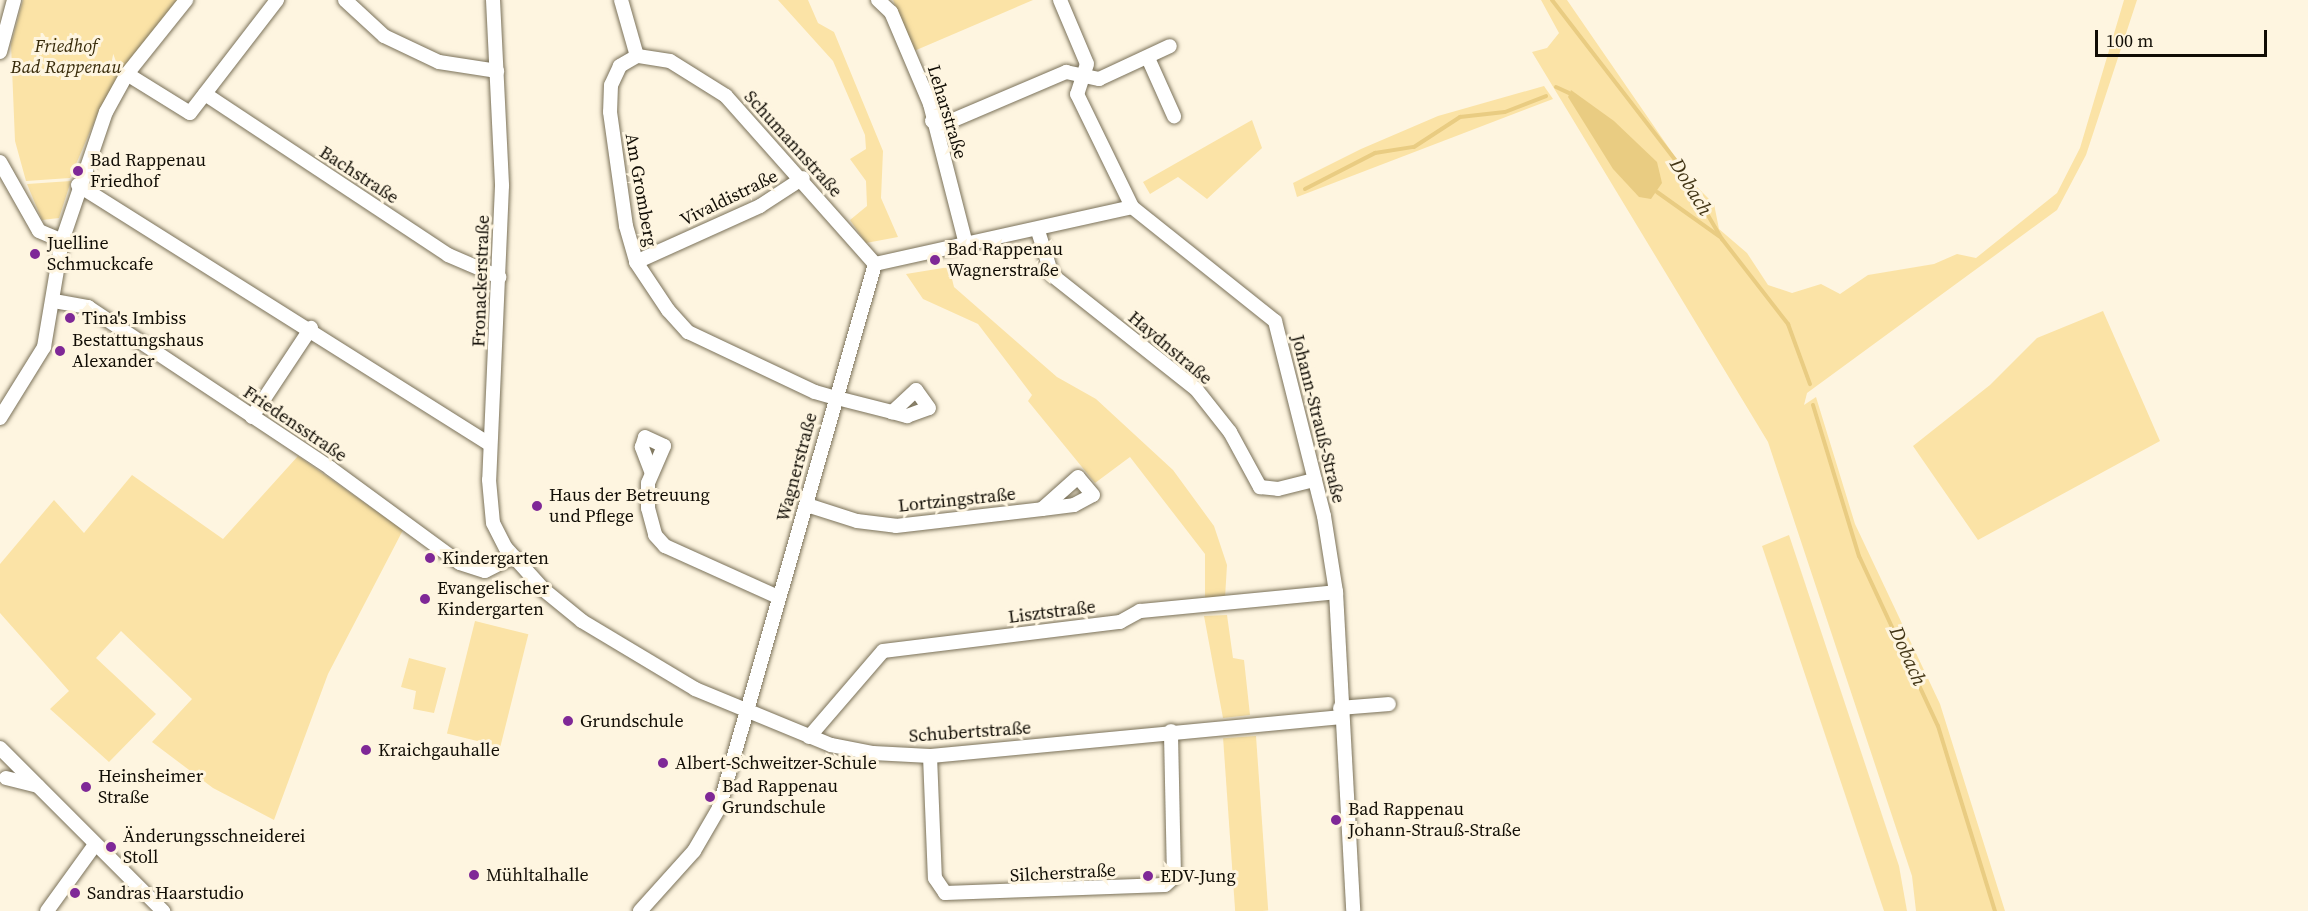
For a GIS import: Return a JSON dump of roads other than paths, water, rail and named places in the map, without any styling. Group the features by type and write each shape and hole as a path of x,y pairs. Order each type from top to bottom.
{"street":[{"path":"0,52 14,0"},
{"path":"0,418 44,347 54,301 62,241 78,185 127,74 186,0"},
{"path":"127,74 190,113 277,0"},
{"path":"345,0 384,36 439,62 497,71"},
{"name":"Fronackerstraße","path":"493,0 497,71 499,277 495,401 489,443 493,523 513,557"},
{"path":"621,0 637,56"},
{"name":"Leharstraße","path":"878,0 891,12 932,121 966,244"},
{"name":"Johann-Strauß-Straße","path":"1060,0 1087,64 1077,94 1132,207 1275,321 1315,480 1336,592 1340,712 1352,909"},
{"path":"932,121 944,124 1066,72 1099,80 1170,46"},
{"name":"Schumannstraße","path":"637,56 670,61 699,76 757,126 875,264"},
{"name":"Am Gromberg","path":"637,56 620,66 611,85 610,112 626,226 636,262 688,332 833,397 892,412"},
{"path":"1148,58 1174,116"},
{"name":"Bachstraße","path":"205,94 448,255 499,277"},
{"path":"0,162 39,231 62,241"},
{"name":"Vivaldistraße","path":"636,262 760,206 803,178"},
{"path":"78,185 311,328 489,443"},
{"path":"875,264 1038,231 1132,207"},
{"name":"Haydnstraße","path":"1038,231 1052,275 1196,389 1230,432 1260,487 1278,489 1315,480"},
{"name":"Wagnerstraße","path":"640,911 710,825 748,711 778,597 807,505 833,397 875,264"},
{"name":"Friedensstraße","path":"54,301 88,307 252,417 466,566 485,571 513,557"},
{"path":"252,417 311,328"},
{"path":"651,471 650,523 665,546 778,597"},
{"name":"Lortzingstraße","path":"807,505 857,521 896,526 1042,509"},
{"name":"Schubertstraße","path":"513,557 582,621 695,688 809,737 838,747 930,756 1171,732 1340,712"},
{"name":"Lisztstraße","path":"809,737 883,651 1120,622 1140,611 1336,592"},
{"path":"1340,712 1389,704"},
{"name":"Silcherstraße","path":"930,756 935,878 945,893 1165,885 1174,877 1171,732"},
{"path":"0,748 40,787 94,846 163,911"},
{"path":"11,759 3,779 40,787"},
{"path":"47,911 94,846"}],"waterway":[{"name":"Dobach","path":"1552,0 1676,161 1722,239 1788,324 1810,384"},
{"path":"1556,87 1569,93"},
{"path":"1305,189 1375,153 1414,147 1460,117 1505,112 1546,96"},
{"path":"1657,192 1720,237"},
{"name":"Dobach","path":"1813,405 1859,556 1938,726 1995,911"}],"place":[{"name":"Bad Rappenau Friedhof","path":"78,171"},
{"name":"Juelline Schmuckcafe","path":"35,254"},
{"name":"Bad Rappenau Wagnerstraße","path":"935,260"},
{"name":"Tina's Imbiss","path":"70,318"},
{"name":"Bestattungshaus Alexander","path":"60,351"},
{"name":"Haus der Betreuung und Pflege","path":"537,506"},
{"name":"Kindergarten","path":"430,558"},
{"name":"Evangelischer Kindergarten","path":"425,599"},
{"name":"Grundschule","path":"568,721"},
{"name":"Kraichgauhalle","path":"366,750"},
{"name":"Albert-Schweitzer-Schule","path":"663,763"},
{"name":"Heinsheimer Straße","path":"86,787"},
{"name":"Bad Rappenau Grundschule","path":"710,797"},
{"name":"Bad Rappenau Johann-Strauß-Straße","path":"1336,820"},
{"name":"Änderungsschneiderei Stoll","path":"111,847"},
{"name":"Mühltalhalle","path":"474,875"},
{"name":"EDV-Jung","path":"1148,876"},
{"name":"Sandras Haarstudio","path":"75,893"}],"park label":[{"name":"Friedhof Bad Rappenau","path":"66,57"}]}
